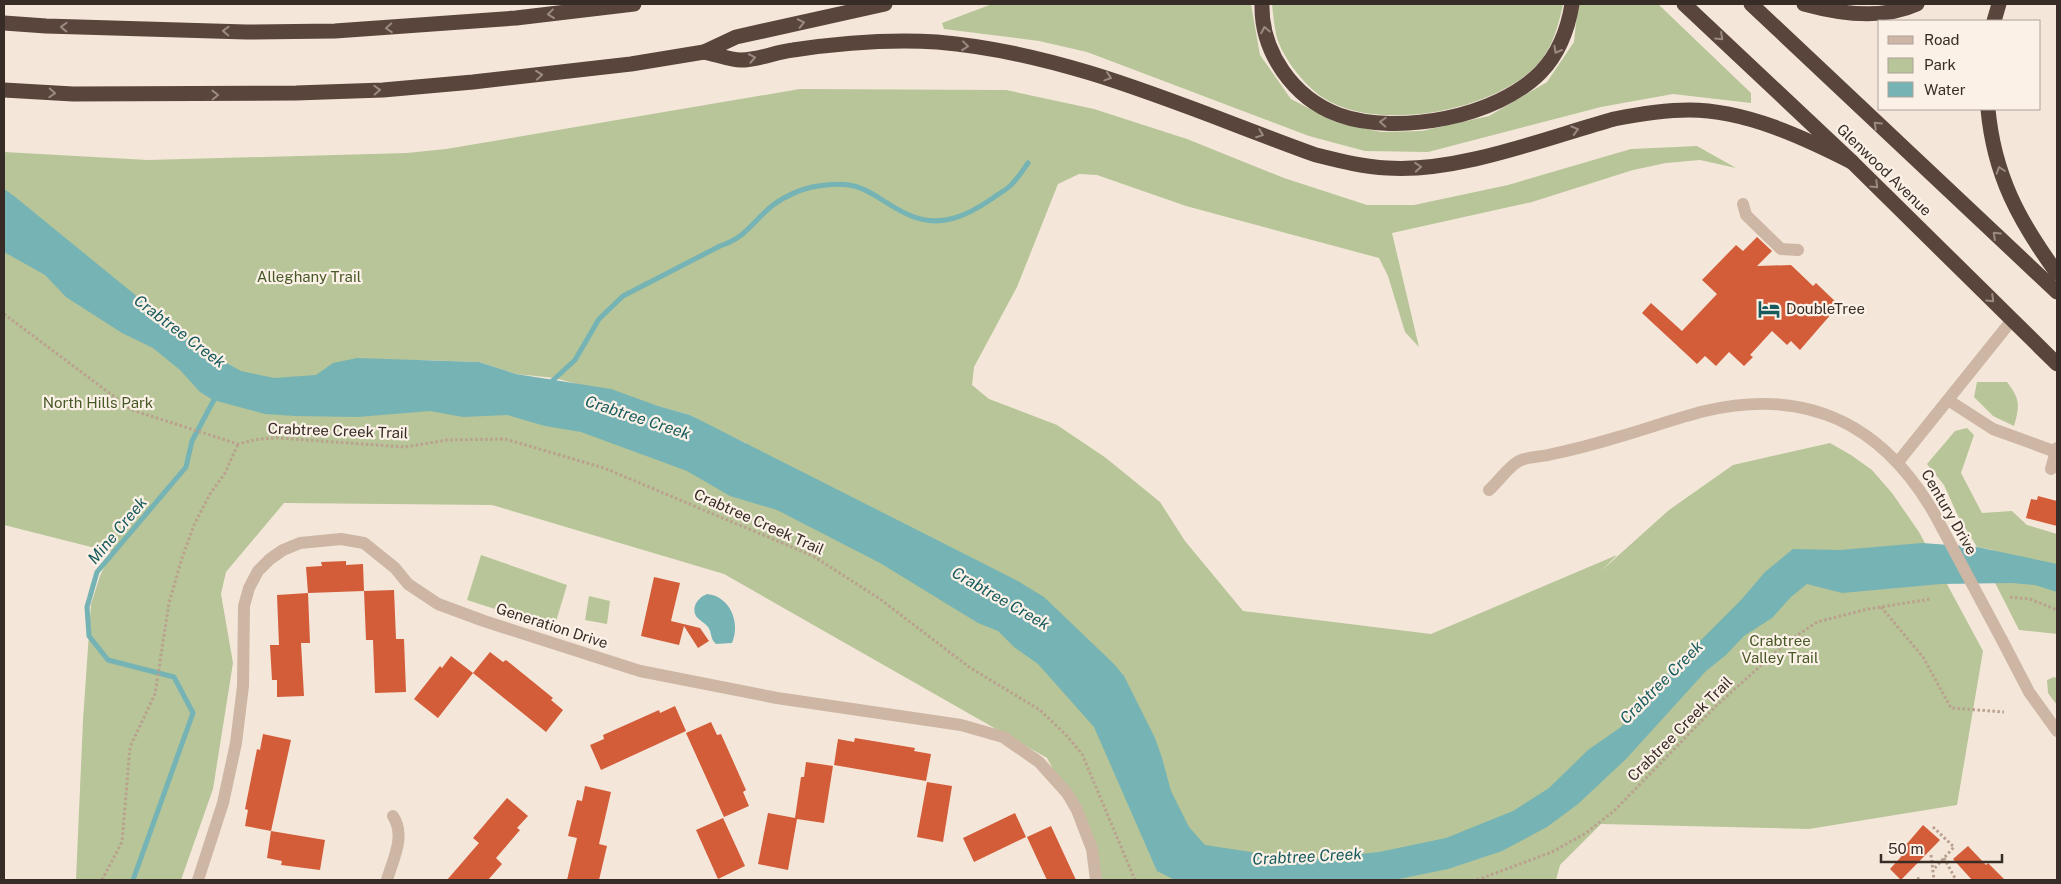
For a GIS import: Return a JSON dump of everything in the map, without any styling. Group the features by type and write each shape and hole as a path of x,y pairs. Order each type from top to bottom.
{"highway":[{"path":"582,10 601,4"},
{"path":"4,23 216,31 334,31 433,25 634,4"},
{"path":"4,90 73,94 186,95 383,90 544,75 704,52 736,37 885,4"},
{"path":"1262,4 1265,34 1274,57 1289,79 1308,97 1328,110 1345,116 1367,120 1403,122 1458,116 1496,103 1519,90 1542,71 1552,57 1567,26 1572,4"},
{"name":"Glenwood Avenue","path":"1684,4 1852,162 2057,364"},
{"name":"Glenwood Avenue","path":"1751,4 2057,292"},
{"path":"1804,4 1835,11 1874,13 1894,11 1917,4"},
{"path":"1994,20 1999,4"},
{"path":"704,52 741,60 801,49 902,41 937,42 1014,53 1123,82 1316,155 1346,162 1388,168 1431,166 1460,162 1614,118 1691,110 1719,113 1767,126 1820,146 1852,162"},
{"path":"1988,110 1994,151 2010,200 2021,221 2057,273"}],"street":[{"path":"1743,204 1746,215 1781,250 1798,250"},
{"path":"1898,462 2012,320"},
{"path":"1948,400 1994,429 2057,450 2051,469"},
{"name":"Century Drive","path":"1489,490 1519,461 1620,437 1705,411 1738,405 1771,404 1826,413 1850,424 1872,439 1898,462 1921,491 2029,692 2057,731"},
{"name":"Generation Drive","path":"198,880 223,803 236,743 243,686 244,606 249,588 258,571 283,550 300,543 341,539 364,543 395,568 408,584 438,604 484,621 640,671 777,698 961,725 1004,737 1039,762 1067,793 1077,810 1092,849 1096,880"},
{"path":"387,880 399,835 398,824 393,816"}],"path":[{"path":"4,314 132,410 238,444 225,473 210,494 194,526 169,603 155,694 130,746 122,842 102,880"},
{"name":"Crabtree Creek Trail","path":"238,444 259,439 278,438 405,447 447,440 505,439 604,468 813,556 880,600 970,667 1040,710 1067,736 1082,754 1135,880"},
{"path":"2010,598 2030,599 2057,610"},
{"name":"Crabtree Creek Trail","path":"1477,880 1552,852 1586,832 1614,811 1716,706 1786,643 1818,622 1881,607 1931,599"},
{"path":"1881,607 1923,656 1951,708 2004,712"},
{"path":"1933,828 1954,847 1933,870"},
{"path":"1931,856 1934,880"},
{"path":"1944,858 1956,880"}],"green space":[{"path":"992,4 1251,4 1260,55 1291,99 1335,122 1381,132 1422,131 1489,116 1547,82 1574,42 1578,4 1658,4 1751,93 1751,103 1673,94 1601,107 1428,152 1365,151 1309,136 1087,52 1039,41 944,29 942,23"},
{"path":"1272,4 1563,5 1548,51 1538,64 1519,80 1494,94 1465,105 1434,112 1403,115 1373,114 1345,108 1315,92 1294,69 1279,43"},
{"path":"800,89 1006,90 1094,109 1187,139 1284,178 1367,205 1414,205 1508,185 1631,149 1697,146 1736,168 1700,160 1666,163 1633,170 1532,202 1392,233 1419,347 1405,332 1388,276 1379,258 1186,206 1097,175 1079,174 1058,184 1017,287 974,367 972,385 989,399 1057,425 1106,458 1160,502 1185,541 1243,611 1431,634 1617,555 1601,571 1669,510 1733,465 1830,443 1872,470 1892,493 1919,532 1983,651 1957,805 1809,829 1601,824 1560,865 1556,880 1094,880 1078,815 1047,758 724,574 492,505 284,503 226,572 221,594 233,663 213,789 181,880 76,880 83,720 91,604 100,576 111,552 4,525 4,152 148,160 407,153 446,149","holes":["421,360 479,362 516,374 555,378 690,415 746,443 727,461 483,393 417,397"]},
{"path":"1977,382 2007,382 2018,402 2014,426 1993,416 1974,397"},
{"path":"1967,428 1974,435 1961,473 1982,513 2012,511 2027,525 2057,534 2057,634 2019,630 1983,559 1993,550 1977,547 1958,516 1944,485 1927,464 1955,431"},
{"path":"481,555 567,585 554,628 467,600"},
{"path":"589,596 610,601 607,624 585,620"},
{"path":"2054,677 2057,678 2057,705 2048,693 2047,680"}],"water":[{"name":"Crabtree Creek","path":"4,189 188,338 210,354 241,371 274,378 316,375 333,363 357,358 479,362 516,374 611,389 690,415 1016,580 1044,597 1114,664 1124,676 1155,738 1171,791 1189,827 1205,845 1302,860 1379,852 1446,838 1513,811 1549,788 1588,750 1621,727 1669,672 1741,600 1765,572 1793,549 1840,550 1922,543 1977,547 2057,564 2057,592 2035,585 2012,583 1941,584 1842,593 1807,584 1791,597 1772,618 1744,636 1726,655 1706,671 1626,759 1578,804 1547,827 1502,851 1448,869 1394,880 1175,880 1157,871 1094,727 1038,664 1014,647 998,631 978,623 880,563 777,510 730,496 687,471 581,432 545,426 507,415 463,417 430,411 357,417 295,416 265,414 213,400 200,392 180,370 153,348 122,333 66,297 45,275 4,252"},
{"path":"707,594 722,600 732,612 735,627 732,643 716,644 708,627 696,616 695,605 701,597"}],"building":[{"name":"DoubleTree","path":"1757,237 1772,251 1757,266 1791,265 1813,286 1816,283 1839,305 1800,350 1791,341 1787,345 1772,331 1750,355 1753,357 1744,366 1729,352 1716,366 1705,356 1697,364 1642,313 1651,303 1682,331 1717,294 1702,280 1736,245 1743,251"},
{"path":"2038,496 2057,501 2057,526 2026,518 2031,499 2037,500"},
{"path":"346,561 346,565 363,564 364,591 308,593 306,567 322,566 321,562"},
{"path":"654,577 680,583 671,621 700,628 709,641 698,648 684,626 679,645 641,636"},
{"path":"394,590 396,639 404,639 406,692 375,693 373,640 366,640 364,591"},
{"path":"308,593 310,643 301,643 304,696 277,697 277,680 272,680 270,645 279,645 277,595"},
{"path":"490,652 503,662 506,660 553,698 551,700 563,710 546,732 473,673"},
{"path":"451,656 473,673 438,718 414,699 440,666 442,668"},
{"path":"675,706 686,731 601,770 590,745 604,739 603,735 659,710 660,713"},
{"path":"711,722 717,735 721,734 746,790 743,792 749,806 724,817 686,733"},
{"path":"263,734 291,740 271,831 245,826 248,810 245,809 257,749 260,750"},
{"path":"855,738 915,748 914,751 931,754 926,781 834,765 838,739 854,742"},
{"path":"806,762 833,766 824,823 797,819 788,870 758,864 768,813 795,818 801,777 804,777"},
{"path":"927,782 952,786 943,842 917,837"},
{"path":"585,786 611,792 599,844 607,846 599,880 567,880 577,838 568,836 577,800 582,801"},
{"path":"507,798 528,816 517,828 520,830 496,858 502,864 488,880 447,880 479,843 473,838"},
{"path":"1015,813 1026,837 974,862 963,838"},
{"path":"723,818 745,866 718,879 696,830"},
{"path":"1923,825 1940,840 1901,880 1890,869 1908,849 1905,846"},
{"path":"1051,826 1076,880 1047,880 1027,837"},
{"path":"271,831 325,840 320,870 281,865 282,861 267,858"},
{"path":"1968,846 1986,865 1988,863 2005,880 1972,880 1953,859"}],"waterway":[{"path":"550,383 575,360 599,319 623,296 737,238 773,205 794,193 818,186 848,185 868,191 909,215 920,219 942,221 963,215 1005,190 1028,163"},
{"name":"Mine Creek","path":"133,880 193,713 174,677 108,660 89,636 87,607 97,572 186,467 192,441 216,396"}],"place":[{"name":"DoubleTree","path":"1769,309"}],"park label":[{"name":"Alleghany Trail","path":"309,277"},
{"name":"North Hills Park","path":"98,403"},
{"name":"Crabtree Valley Trail","path":"1780,650"}]}
